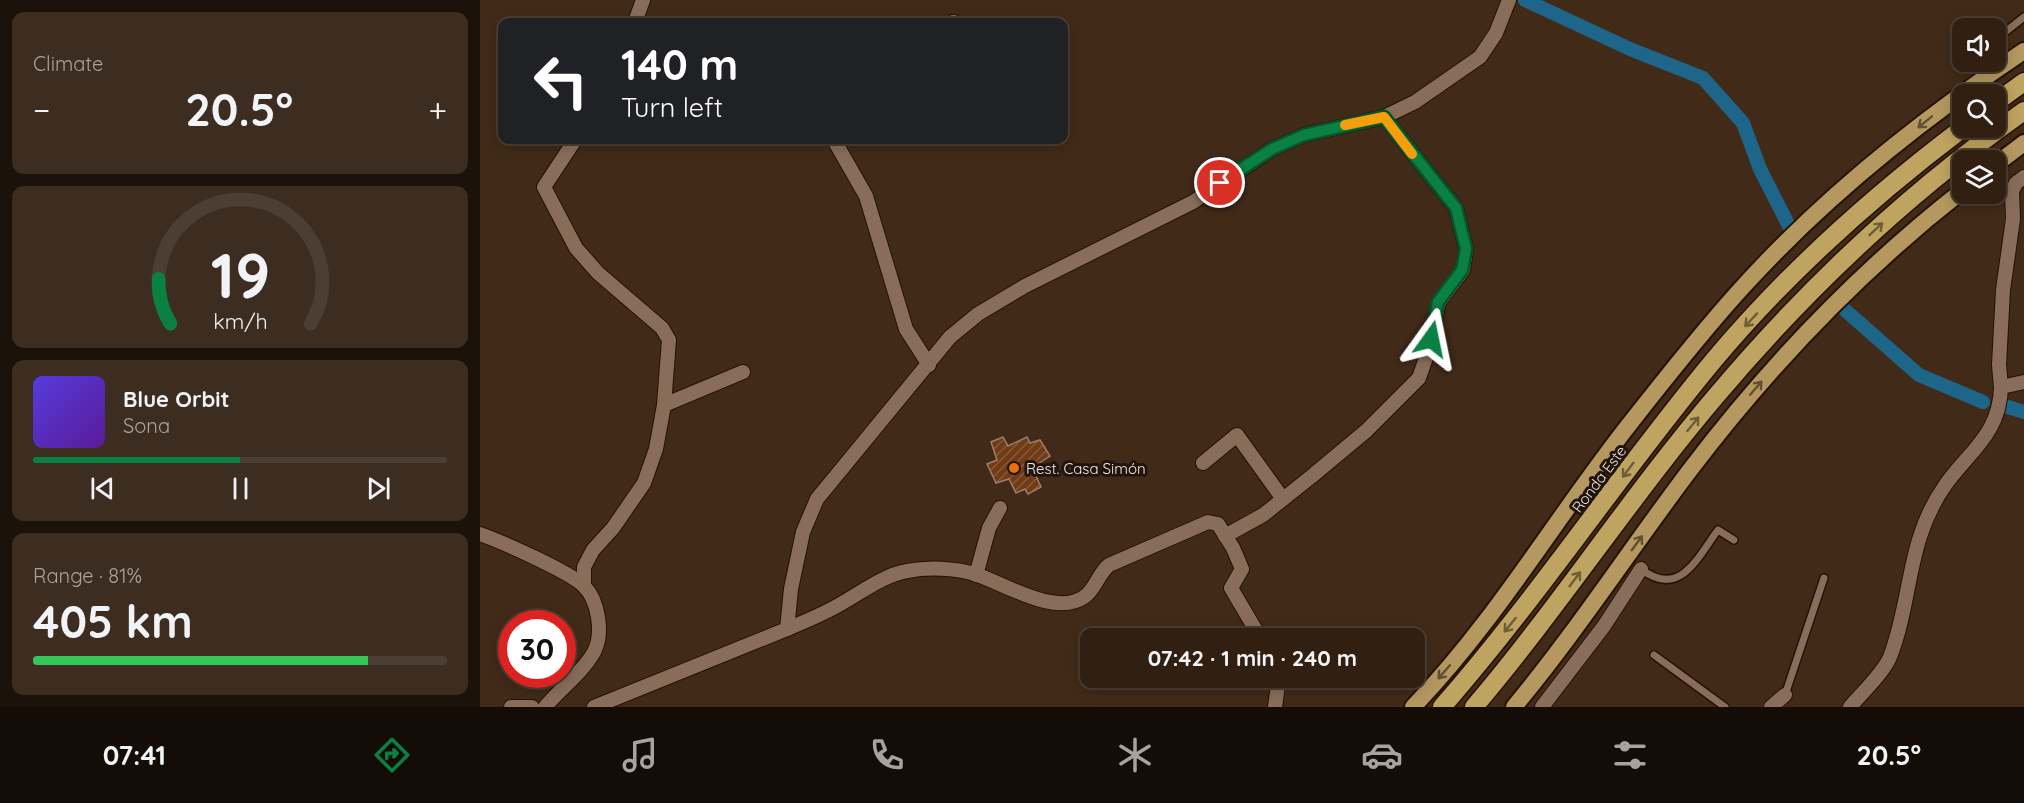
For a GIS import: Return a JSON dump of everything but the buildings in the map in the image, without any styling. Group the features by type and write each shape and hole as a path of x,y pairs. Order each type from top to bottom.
{"highway":[{"path":"1413,707 1486,620 1626,428 1741,289 1802,228 1894,147 2024,51"},
{"path":"2006,95 2024,82"},
{"path":"1474,707 1513,661 1714,397 1807,295 1902,207 1983,140 2024,111"},
{"name":"Ronda Este","path":"1442,707 1514,620 1708,367 1791,276 1817,251 1920,160 1952,136"},
{"path":"2006,157 2024,143"},
{"path":"1514,707 1734,414 1846,292 1909,232 1952,199"}],"street":[{"path":"636,18 643,0"},
{"path":"787,629 791,589 803,532 817,499 950,337 978,314 1025,286 1193,202 1272,149 1304,135 1384,117 1415,102 1480,57 1496,33 1509,0"},
{"path":"1225,536 1263,515 1342,452 1419,378 1427,355 1438,302 1462,270 1466,249 1456,208 1384,117"},
{"path":"545,707 595,650 599,630 596,608 584,586 584,567 593,550 613,528 644,483 656,449 664,405 669,340 662,328 598,273 576,248 544,187 571,144"},
{"path":"836,144 866,196 906,329 929,364"},
{"path":"1850,707 1889,659 1918,535 1946,484 1977,449 1994,422 2001,387 1999,365 2003,290 2013,219 2012,191 2016,183 2024,177"},
{"path":"664,405 743,372"},
{"path":"2001,387 2024,382"},
{"path":"1203,463 1236,435 1283,499"},
{"path":"976,575 989,528 1000,508"},
{"path":"594,707 787,629 905,571 954,570 976,575 1020,593 1051,602 1072,602 1084,597 1093,588 1100,573 1109,565 1208,522 1218,524 1242,569 1232,588 1255,628"},
{"path":"480,534 554,568 584,586"},
{"path":"1542,707 1604,626 1641,569"},
{"path":"1275,707 1278,688"},
{"path":"1771,707 1785,695"},
{"path":"511,707 532,707"}],"lane":[{"path":"2006,31 2024,17"},
{"path":"1641,569 1654,579 1669,581 1686,572 1718,530 1734,540"},
{"path":"1785,695 1824,578"},
{"path":"1654,655 1725,707"}],"waterway":[{"path":"1525,0 1630,49 1703,78 1743,123 1760,169 1789,226"},
{"path":"1845,310 1919,375 1983,402"},
{"path":"2008,407 2024,412"}],"slow traffic":[{"path":"1345,125 1384,117 1412,154"}],"place":[{"name":"Rest. Casa Simón","path":"1014,468"}],"route":[{"path":"1220,183 1272,149 1304,135 1384,117 1444,196 1456,208 1466,249 1462,270 1438,302 1431,339"}]}
